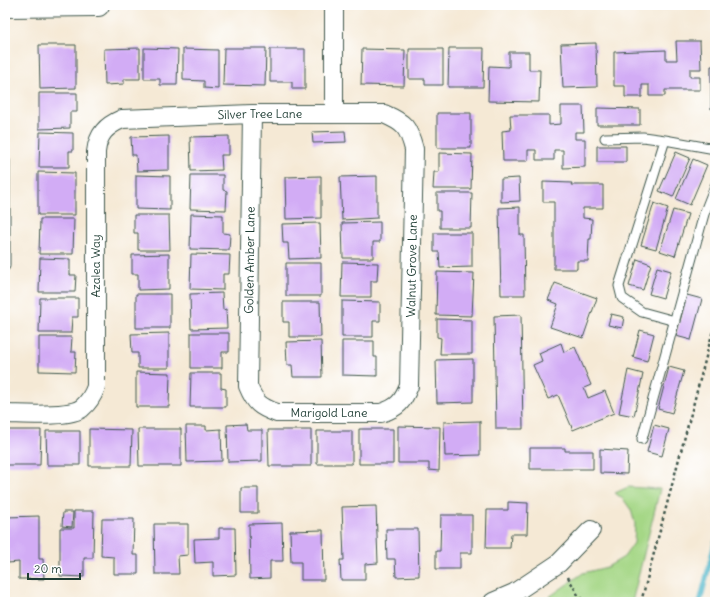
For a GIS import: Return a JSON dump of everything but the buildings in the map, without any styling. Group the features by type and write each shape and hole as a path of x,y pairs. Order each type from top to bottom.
{"main road":[{"path":"5,6 98,5"}],"street":[{"path":"334,5 334,113"},
{"name":"Silver Tree Lane","path":"110,124 122,119 130,118 334,113 384,114 399,120 407,128"},
{"name":"Golden Amber Lane","path":"252,114 248,386 252,397 257,404"},
{"name":"Azalea Way","path":"5,414 67,414 82,408 92,398 96,387 96,152 97,144 102,133 110,124"},
{"name":"Walnut Grove Lane","path":"400,403 405,397 410,378 414,149 407,128"},
{"name":"Marigold Lane","path":"257,404 265,409 277,413 381,413 390,410 400,403"},
{"path":"493,602 514,593 559,563 591,530"}],"lane":[{"path":"605,138 643,137 715,148"},
{"path":"665,140 619,286 622,298 642,312 675,321"},
{"path":"5,160 5,266"},
{"path":"642,439 704,214 715,186"}],"path":[{"path":"641,602 715,323"},
{"path":"559,563 578,595 584,602"}],"green space":[{"path":"628,487 660,489 632,602 542,602 583,573 607,567 624,557 634,543 635,524 631,510 624,500 615,493"}],"waterway":[{"path":"700,602 715,542"}]}
